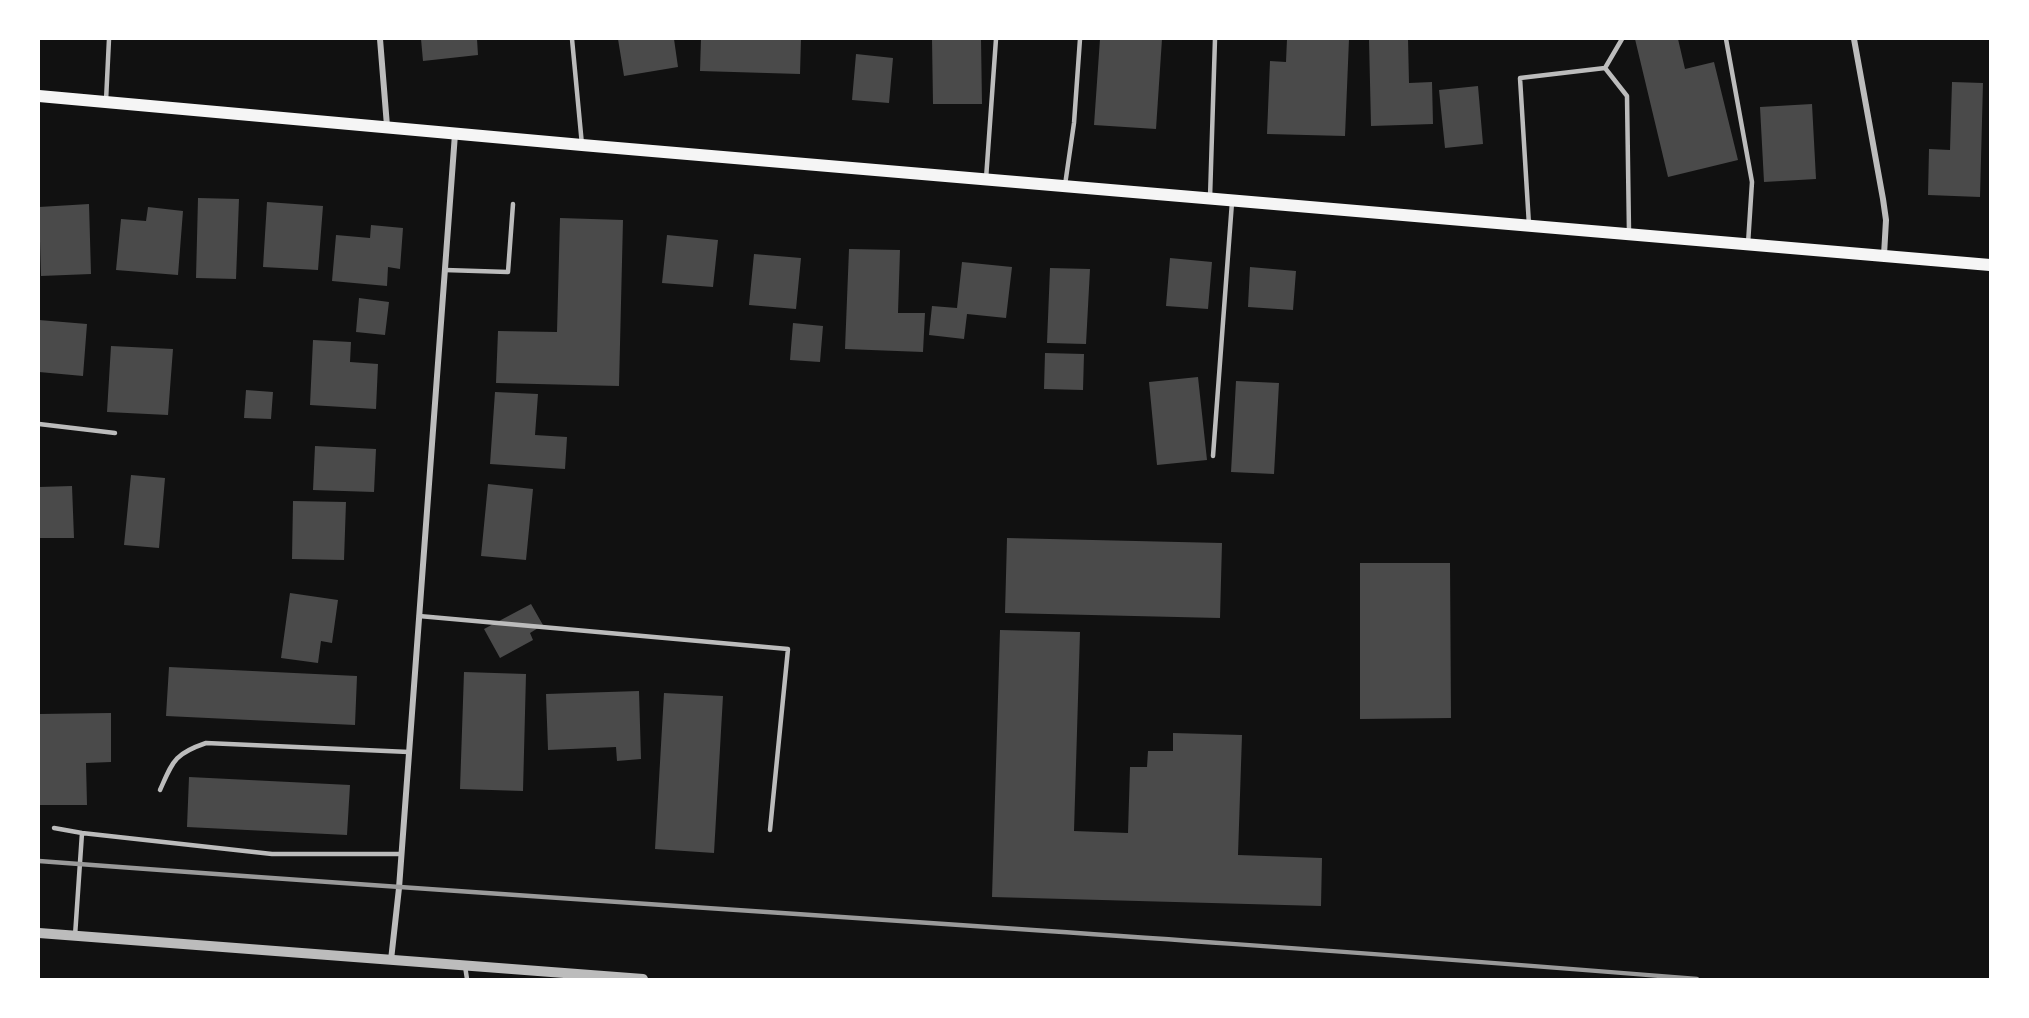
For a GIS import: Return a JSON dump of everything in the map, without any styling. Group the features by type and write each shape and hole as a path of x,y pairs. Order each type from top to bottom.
{"main road":[{"path":"39,96 455,134 1990,265"}],"street":[{"path":"380,39 387,126"},
{"path":"1854,39 1886,220 1884,255"},
{"path":"391,960 409,752 455,134"},
{"path":"39,933 643,979"}],"lane":[{"path":"106,101 109,39"},
{"path":"572,39 582,145"},
{"path":"986,179 996,39"},
{"path":"1065,186 1074,123 1080,39"},
{"path":"1210,198 1215,39"},
{"path":"1605,68 1622,39"},
{"path":"1726,39 1752,182 1748,245"},
{"path":"1529,225 1520,78 1605,68"},
{"path":"1605,68 1627,96 1629,234"},
{"path":"1213,456 1232,200"},
{"path":"445,270 508,272 513,204"},
{"path":"39,424 115,433"},
{"path":"419,616 788,649 770,830"},
{"path":"160,790 174,760 186,750 206,743 409,752"},
{"path":"54,828 272,854 401,854"},
{"path":"75,936 82,833"},
{"path":"465,966 467,979"}],"building":[{"path":"421,39 477,39 478,55 423,61"},
{"path":"618,39 674,39 678,67 624,76"},
{"path":"701,39 801,39 800,74 700,71"},
{"path":"932,39 981,39 982,104 933,104"},
{"path":"1100,39 1162,39 1156,129 1094,125"},
{"path":"1287,39 1349,39 1345,136 1267,134 1270,61 1286,62"},
{"path":"1369,39 1408,39 1409,83 1432,82 1433,124 1371,126"},
{"path":"1635,39 1678,39 1685,69 1714,62 1738,160 1668,177"},
{"path":"856,54 893,58 889,103 852,100"},
{"path":"1952,82 1983,83 1980,197 1928,195 1929,149 1950,150"},
{"path":"1478,86 1483,144 1445,148 1439,90"},
{"path":"1812,104 1816,179 1764,182 1760,107"},
{"path":"198,198 239,199 236,279 196,278"},
{"path":"267,202 323,206 318,270 263,267"},
{"path":"89,204 91,274 41,276 39,207"},
{"path":"148,207 183,211 178,275 116,270 121,219 146,221"},
{"path":"560,218 623,220 619,386 496,383 498,331 557,332"},
{"path":"371,225 403,228 400,269 388,267 387,286 332,281 336,235 370,238"},
{"path":"667,235 718,240 713,287 662,283"},
{"path":"849,249 900,250 898,313 925,313 923,352 845,349"},
{"path":"754,254 801,258 796,309 749,305"},
{"path":"1170,258 1212,262 1208,309 1166,306"},
{"path":"962,262 1012,267 1006,318 967,314 964,339 929,335 932,306 957,308"},
{"path":"1250,267 1296,271 1293,310 1248,307"},
{"path":"1050,268 1090,269 1086,344 1047,343"},
{"path":"359,298 389,302 385,335 356,332"},
{"path":"39,320 87,324 83,376 39,372"},
{"path":"793,323 823,326 820,362 790,360"},
{"path":"313,340 351,342 350,362 378,364 376,409 310,405"},
{"path":"111,346 173,349 168,415 107,412"},
{"path":"1045,353 1084,354 1083,390 1044,389"},
{"path":"1198,377 1207,460 1157,465 1149,382"},
{"path":"1236,381 1279,383 1274,474 1231,472"},
{"path":"246,390 273,392 271,419 244,418"},
{"path":"495,392 538,394 535,435 567,437 565,469 490,464"},
{"path":"315,446 376,449 374,492 313,490"},
{"path":"131,475 165,478 159,548 124,545"},
{"path":"488,484 533,489 526,560 481,556"},
{"path":"72,486 74,538 39,538 39,487"},
{"path":"293,501 346,502 344,560 292,559"},
{"path":"1007,538 1222,543 1220,618 1005,613"},
{"path":"1360,563 1450,563 1451,718 1360,719"},
{"path":"290,593 338,600 332,643 321,641 318,663 281,658"},
{"path":"531,604 543,625 530,633 533,640 500,658 484,629"},
{"path":"1000,630 1080,632 1074,831 1128,833 1130,767 1147,767 1148,751 1173,751 1173,733 1242,735 1238,855 1322,858 1321,906 992,897"},
{"path":"169,667 357,676 355,725 166,716"},
{"path":"464,672 526,674 523,791 460,789"},
{"path":"639,691 641,759 617,761 616,747 548,750 546,694"},
{"path":"664,693 723,696 714,853 655,849"},
{"path":"111,713 111,762 86,763 87,805 39,805 39,714"},
{"path":"189,777 350,785 347,835 187,827"}],"railway":[{"path":"39,861 1283,947 1697,979"}]}
